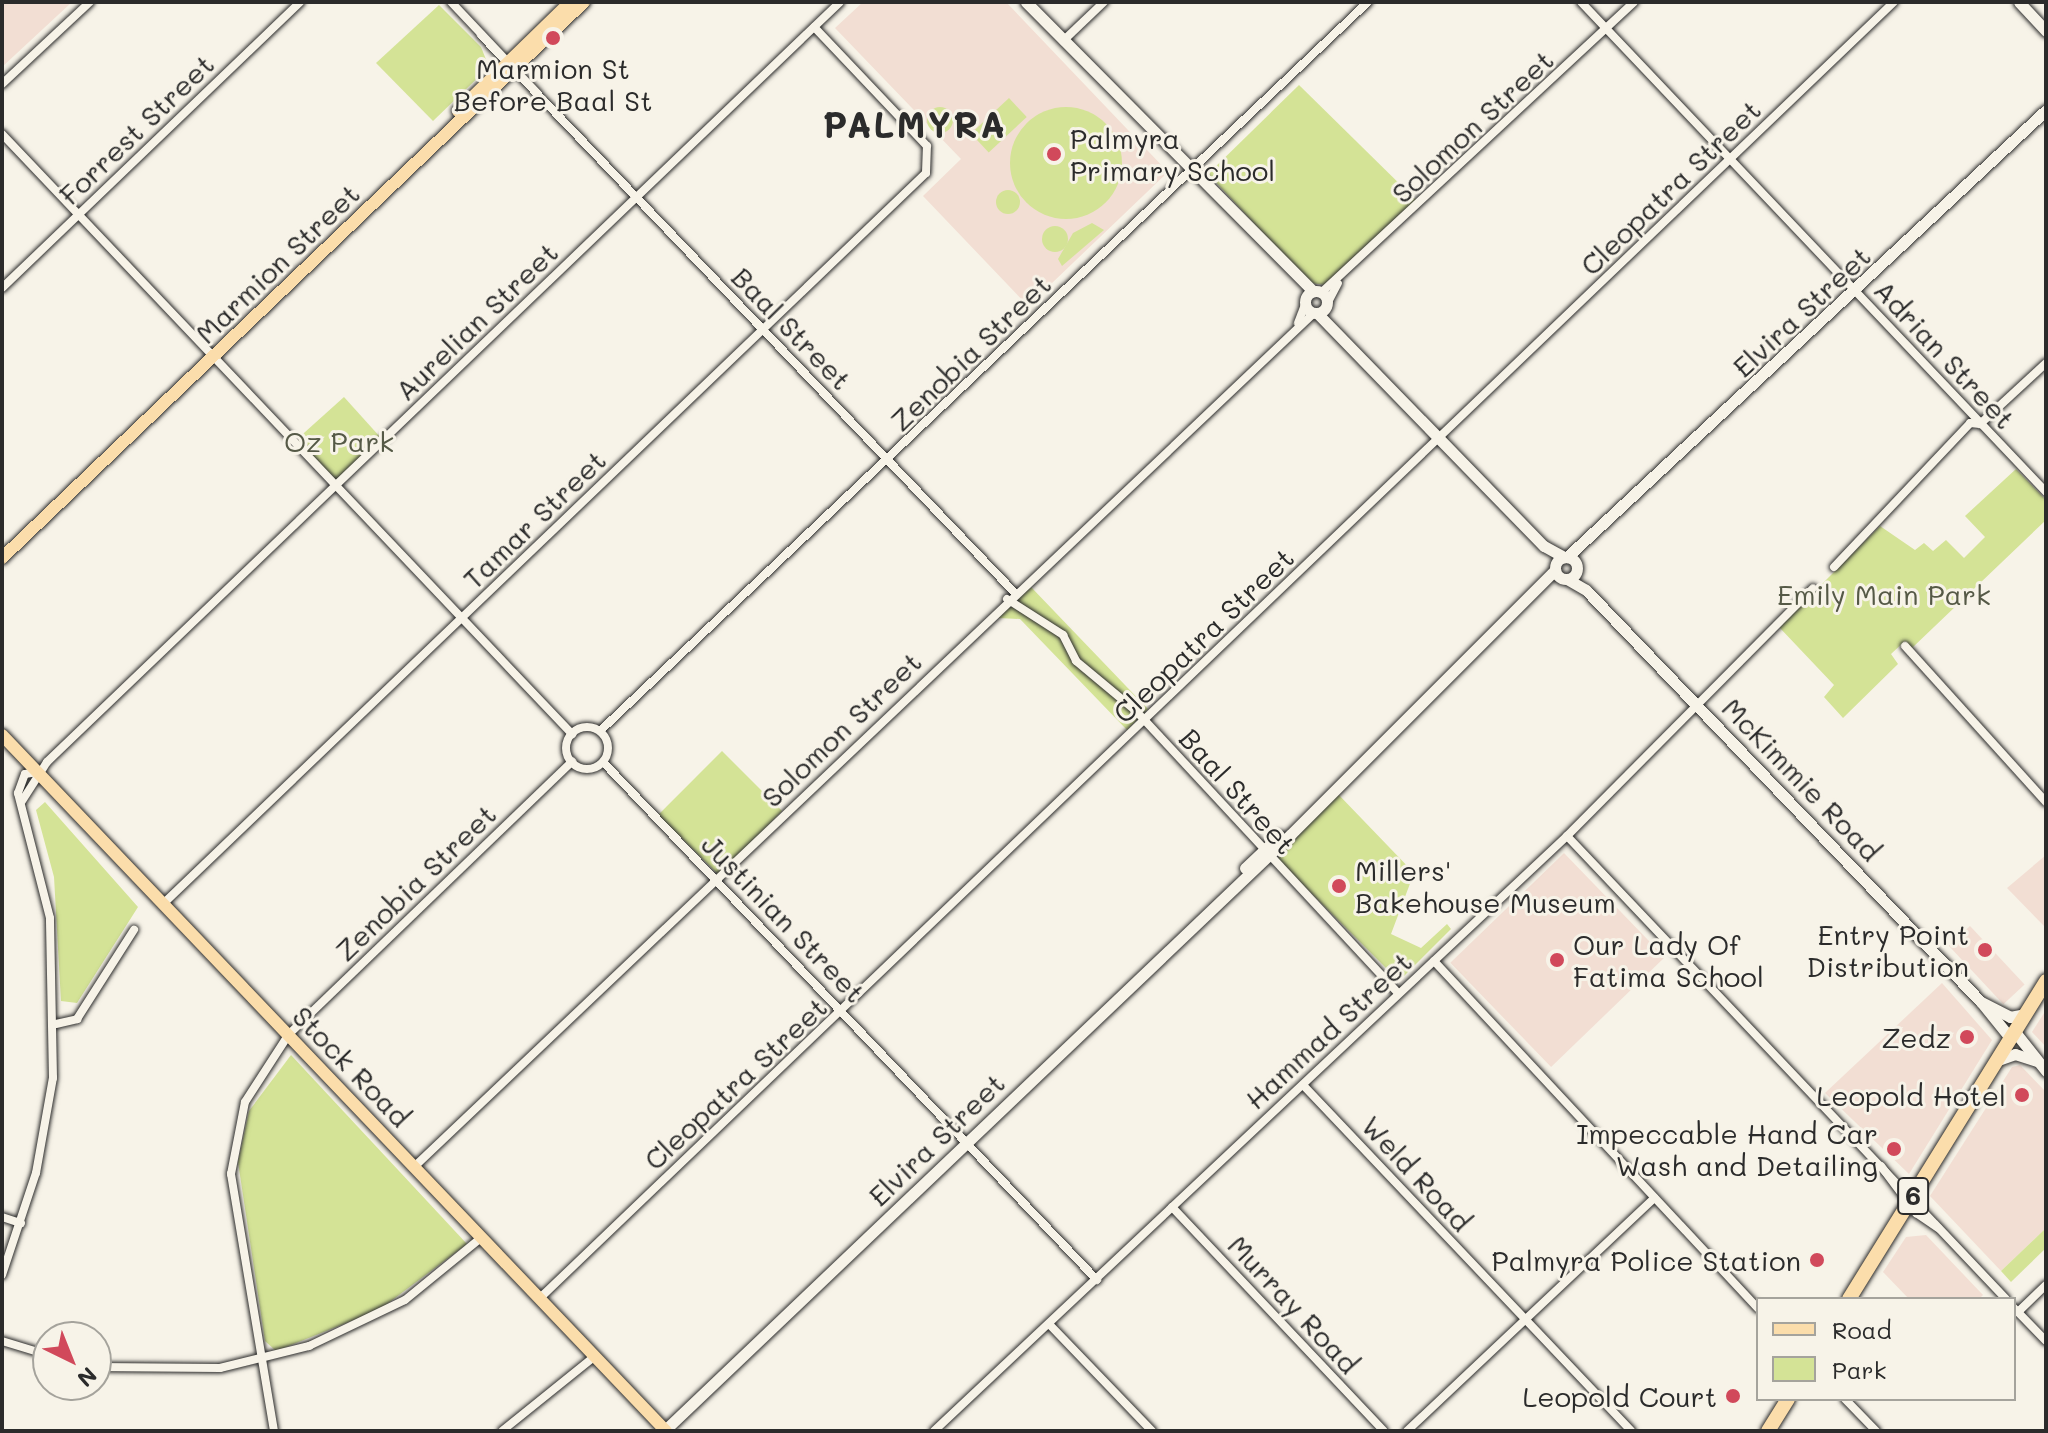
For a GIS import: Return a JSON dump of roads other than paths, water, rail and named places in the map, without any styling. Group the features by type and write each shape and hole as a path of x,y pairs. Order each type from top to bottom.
{"highway":[{"name":"6","path":"1850,1297 2046,981"},
{"path":"1768,1431 1787,1401"}],"main road":[{"name":"Marmion Street","path":"510,66 570,2"},
{"name":"Marmion Street","path":"2,558 510,66 584,2"},
{"name":"Marmion Street","path":"2,548 210,354"},
{"name":"Stock Road","path":"2,735 665,1430"}],"street":[{"path":"2,84 90,2"},
{"name":"Forrest Street","path":"2,288 300,2"},
{"name":"Baal Street","path":"451,2 889,460 1011,595 1059,631 1076,661 1145,721 1264,854 1398,993"},
{"name":"Aurelian Street","path":"56,1024 50,918 22,801 38,772 840,2"},
{"path":"1026,2 1299,284 1565,568"},
{"path":"1063,41 1104,2"},
{"name":"Zenobia Street","path":"600,731 889,460 1368,2"},
{"name":"Adrian Street","path":"1581,2 2046,492"},
{"name":"Solomon Street","path":"414,1167 1634,2"},
{"name":"Cleopatra Street","path":"540,1298 844,1011 1894,2"},
{"path":"2019,2 2046,31"},
{"path":"2029,2 2046,20"},
{"name":"Tamar Street","path":"164,903 763,329 931,163 927,146 814,27"},
{"name":"Elvira Street","path":"665,1430 1587,545 2046,110"},
{"path":"2,134 77,216 338,483 572,734 572,762 590,768 603,762 608,749 600,731 572,734"},
{"path":"1834,567 1970,423 1980,424 2046,363"},
{"name":"McKimmie Road","path":"1565,568 2046,1071"},
{"name":"Hammad Street","path":"934,1431 1567,836 1700,706 1813,588"},
{"path":"1905,646 2046,802"},
{"name":"Zenobia Street","path":"274,1431 234,1209 232,1146 245,1102 289,1034 572,762"},
{"name":"Justinian Street","path":"603,762 844,1011 1097,1280"},
{"path":"1567,836 2004,1297"},
{"path":"2,1275 21,1223 45,1127 56,1024 77,1019 134,930"},
{"path":"1434,961 1756,1306"},
{"name":"McKimmie Road","path":"1981,1002 2010,1017 2026,1014"},
{"path":"1998,1060 2015,1054 2037,1061"},
{"name":"Weld Road","path":"1303,1085 1631,1431"},
{"path":"1407,1431 1654,1198"},
{"name":"Murray Road","path":"1172,1207 1384,1431"},
{"path":"2,1217 21,1223"},
{"path":"112,1368 172,1371 261,1360 376,1317 482,1237"},
{"path":"2046,1285 2016,1310 2046,1341"},
{"path":"1049,1324 1152,1431"},
{"path":"2,1341 32,1350"},
{"path":"502,1431 595,1356"},
{"path":"1847,1401 1876,1431"}],"place":[{"name":"Marmion St Before Baal St","path":"553,38"},
{"name":"Palmyra Primary School","path":"1054,154"},
{"name":"Millers' Bakehouse Museum","path":"1339,886"},
{"name":"Entry Point Distribution","path":"1985,950"},
{"name":"Our Lady Of Fatima School","path":"1557,960"},
{"name":"Zedz","path":"1967,1037"},
{"name":"Leopold Hotel","path":"2022,1095"},
{"name":"Impeccable Hand Car Wash and Detailing","path":"1894,1149"},
{"name":"Palmyra Police Station","path":"1817,1260"},
{"name":"Leopold Court","path":"1733,1396"}],"district":[{"name":"PALMYRA","path":"915,124"}],"park label":[{"name":"Oz Park","path":"339,441"},
{"name":"Emily Main Park","path":"1884,594"}]}
